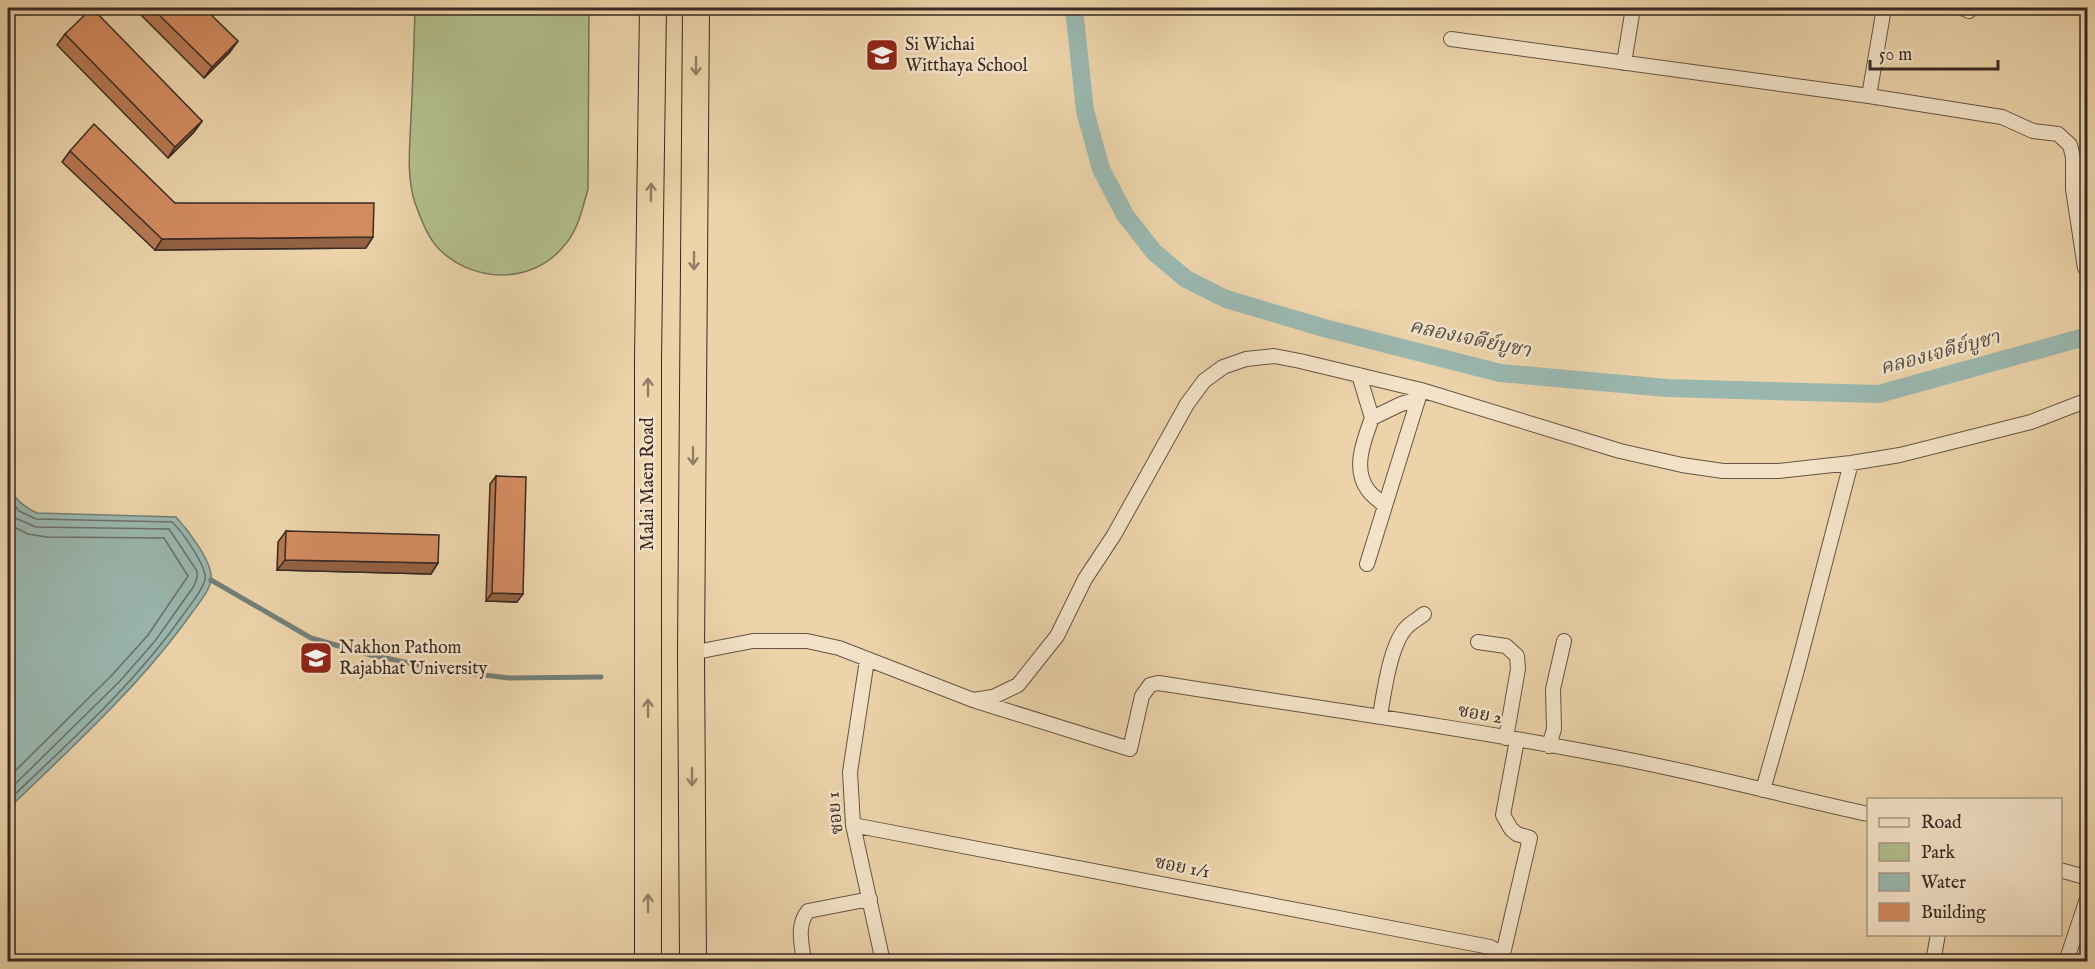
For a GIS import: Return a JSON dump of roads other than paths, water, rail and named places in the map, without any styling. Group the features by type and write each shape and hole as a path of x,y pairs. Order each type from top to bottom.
{"highway":[{"name":"Malai Maen Road","path":"648,962 648,358 653,8"},
{"path":"693,962 692,653 696,8"}],"street":[{"path":"1624,63 1633,8"},
{"path":"1869,96 1884,8"},
{"path":"1451,39 1869,96 2002,117 2033,131 2058,134 2070,145 2073,157 2073,189 2085,268"},
{"path":"692,653 753,641 807,641 839,648 973,700 993,698 1018,686 1058,636 1085,579 1114,535 1187,404 1204,381 1223,367 1246,359 1274,356 1300,361 1359,375 1620,451 1682,465 1723,471 1778,471 1900,455 2031,422 2088,400"},
{"path":"1359,375 1372,418 1362,447 1360,473 1367,490 1385,506"},
{"path":"1372,418 1420,394"},
{"path":"1367,564 1420,394"},
{"path":"1763,790 1851,463"},
{"path":"1380,716 1389,668 1396,647 1405,630 1424,614"},
{"path":"1550,746 1554,729 1552,689 1564,641"},
{"path":"1478,642 1506,646 1517,656 1518,669 1503,815 1511,830 1530,838 1504,958"},
{"name":"ซอย 1","path":"867,660 850,772 853,825 883,962"},
{"name":"ซอย 2","path":"973,700 1130,749 1142,696 1150,685 1158,683 1380,716 1621,758 1867,814"},
{"name":"ซอย 1/1","path":"853,825 1490,947 1504,958"},
{"path":"2062,870 2088,878"},
{"path":"2066,962 2088,896"},
{"path":"804,962 800,934 802,919 808,911 870,899"},
{"path":"1933,962 1938,936"}],"water":[{"path":"8,483 19,501 37,513 176,517 204,555 211,572 211,579 200,602 149,667 104,716 8,809"}],"waterway":[{"name":"คลองเจดีย์บูชา","path":"1074,8 1085,111 1101,169 1125,215 1154,252 1186,279 1226,299 1324,328 1500,373 1667,388 1879,394 2088,336"},
{"path":"211,580 311,638 371,655 443,670 509,678 601,677"}],"place":[{"name":"Si Wichai Witthaya School","path":"882,55"},
{"name":"Nakhon Pathom Rajabhat University","path":"316,658"}]}
